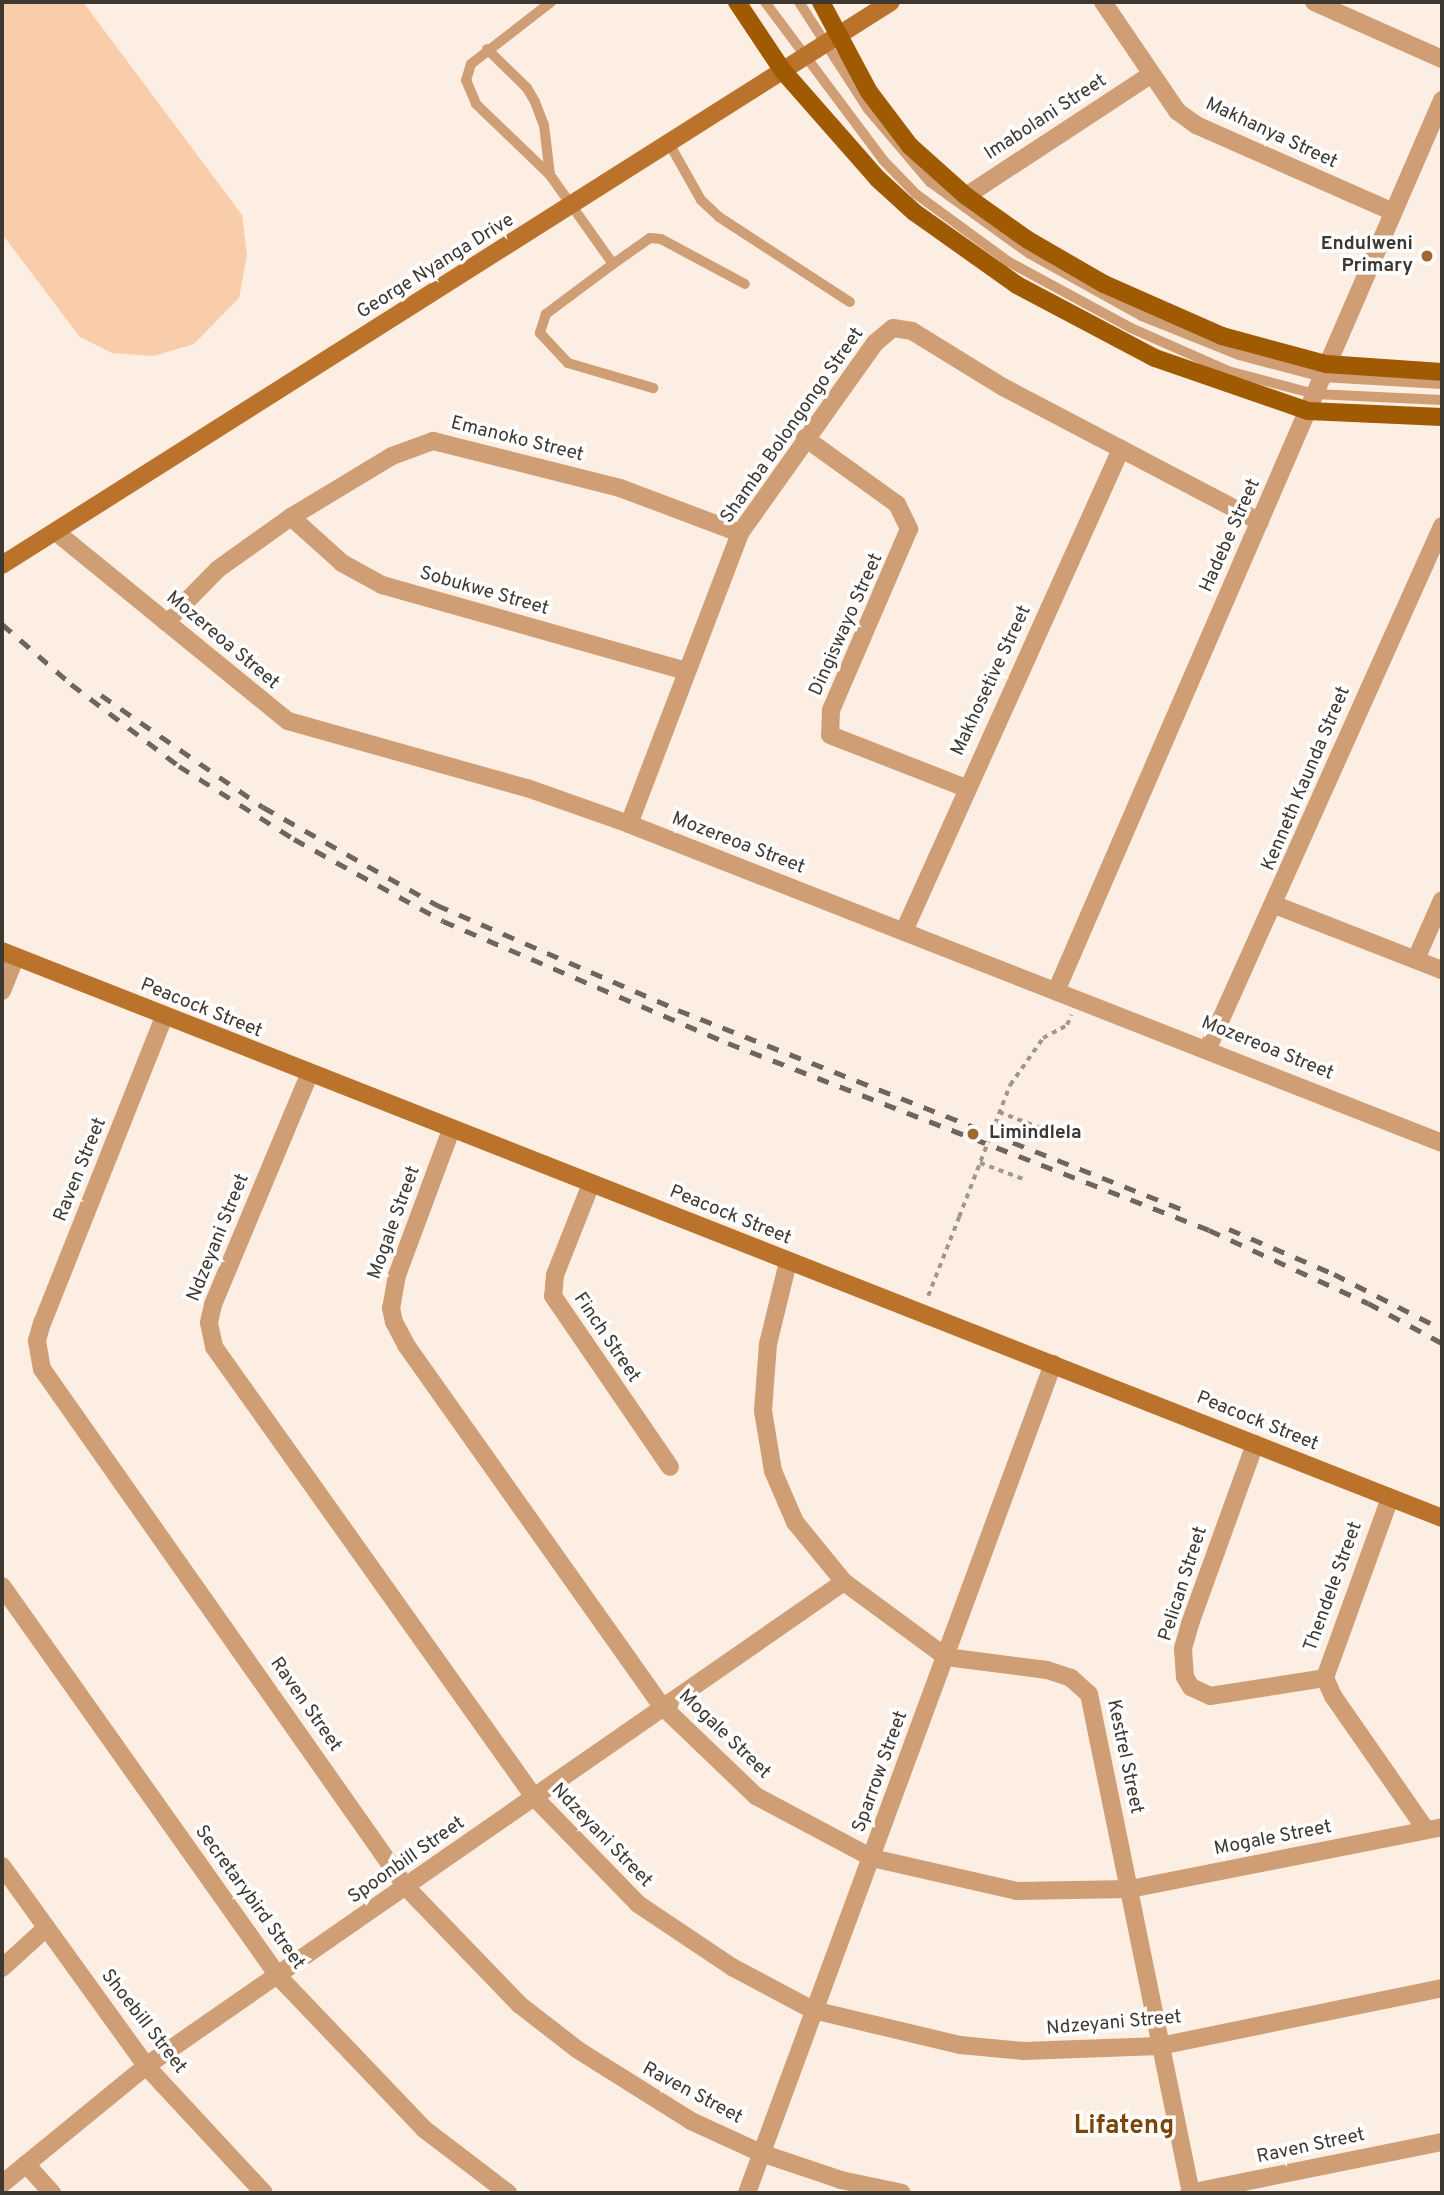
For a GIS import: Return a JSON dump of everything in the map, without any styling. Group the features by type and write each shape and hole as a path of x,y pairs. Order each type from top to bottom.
{"main road":[{"path":"737,2 783,71 878,179 914,212 1017,285 1155,358 1308,411 1442,417"},
{"path":"821,2 869,92 910,145 966,196 1028,240 1163,312 1321,378 1442,372"}],"street":[{"name":"George Nyanga Drive","path":"2,565 670,145 839,33 891,2"},
{"name":"Makhanya Street","path":"1103,2 1150,75 1177,111 1196,125 1392,212"},
{"path":"1314,2 1442,60"},
{"name":"Imabolani Street","path":"966,196 1150,75"},
{"name":"Hadebe Street","path":"1057,989 1442,100"},
{"name":"Shamba Bolongongo Street","path":"629,824 685,671 740,533 875,343 892,328 902,328 1260,522"},
{"name":"Dingiswayo Street","path":"805,438 897,504 909,529 831,710 830,734 966,788"},
{"name":"Emanoko Street","path":"166,622 218,569 291,517 392,456 432,441 620,488 740,533"},
{"name":"Makhosetive Street","path":"904,931 966,788 1121,449"},
{"name":"Sobukwe Street","path":"291,517 342,563 382,585 685,671"},
{"name":"Kenneth Kaunda Street","path":"1208,1048 1275,905 1442,526"},
{"name":"Mozereoa Street","path":"56,532 288,721 527,788 629,824 1077,996 1442,1143"},
{"path":"1416,959 1442,900"},
{"path":"1275,905 1442,970"},
{"path":"2,991 9,954"},
{"name":"Peacock Street","path":"9,954 309,1075 1442,1518"},
{"name":"Raven Street","path":"164,1017 42,1323 37,1355 53,1386 406,1887 520,2005 578,2050 656,2101 761,2153 841,2180 902,2193"},
{"name":"Ndzeyani Street","path":"309,1075 213,1305 209,1335 226,1368 534,1797 638,1904 732,1967 813,2010 885,2030 1011,2050 1160,2046 1442,1988"},
{"name":"Mogale Street","path":"451,1130 397,1275 391,1308 394,1322 406,1345 662,1706 756,1796 872,1858 1017,1891 1130,1889 1434,1828"},
{"name":"Finch Street","path":"591,1184 555,1275 552,1296 670,1467"},
{"name":"Kestrel Street","path":"788,1262 768,1344 763,1401 765,1440 773,1471 795,1522 844,1582 946,1657 1047,1670 1082,1685 1089,1695 1104,1758 1190,2193"},
{"name":"Sparrow Street","path":"747,2193 1053,1364"},
{"name":"Pelican Street","path":"1255,1444 1190,1624 1183,1649 1185,1677 1191,1687 1210,1696 1325,1678"},
{"name":"Thendele Street","path":"1390,1498 1325,1678 1333,1696 1434,1828"},
{"name":"Spoonbill Street","path":"2,2184 146,2066 844,1582"},
{"name":"Secretarybird Street","path":"2,1586 277,1975 424,2129 509,2193"},
{"name":"Shoebill Street","path":"2,1866 146,2066 264,2193"},
{"path":"2,1968 46,1928"},
{"name":"Raven Street","path":"1190,2193 1442,2142"},
{"path":"26,2164 52,2193"}],"lane":[{"path":"551,2 471,64 468,92 550,175 613,264"},
{"path":"765,2 803,58 883,160 916,194 1009,262 1179,352 1228,371 1442,384"},
{"path":"799,2 822,44 895,144 930,182 977,219 1142,316 1239,355 1321,378 1442,400"},
{"path":"487,49 535,102 544,125 550,175"},
{"path":"670,145 701,200 719,217 850,302"},
{"path":"653,388 568,363 540,333 546,314 650,238 661,239 745,284"}],"path":[{"path":"922,1314 1010,1085 1044,1038 1067,1025 1077,996"},
{"path":"999,1112 1046,1130"},
{"path":"980,1163 1026,1180"}],"shaded area":[{"path":"2,2 83,2 242,215 247,255 239,298 194,344 154,356 112,353 80,337 2,234"}],"railway":[{"path":"2,624 71,684 179,766 294,839 443,921 728,1043 1209,1230 1368,1303 1442,1343"},
{"path":"101,695 263,807 437,905 678,1010 1184,1210"},
{"path":"1229,1229 1334,1274 1442,1329"}],"place":[{"name":"Endulweni Primary","path":"1427,256"},
{"name":"Limindlela","path":"973,1134"}],"district":[{"name":"Lifateng","path":"1124,2127"}]}
